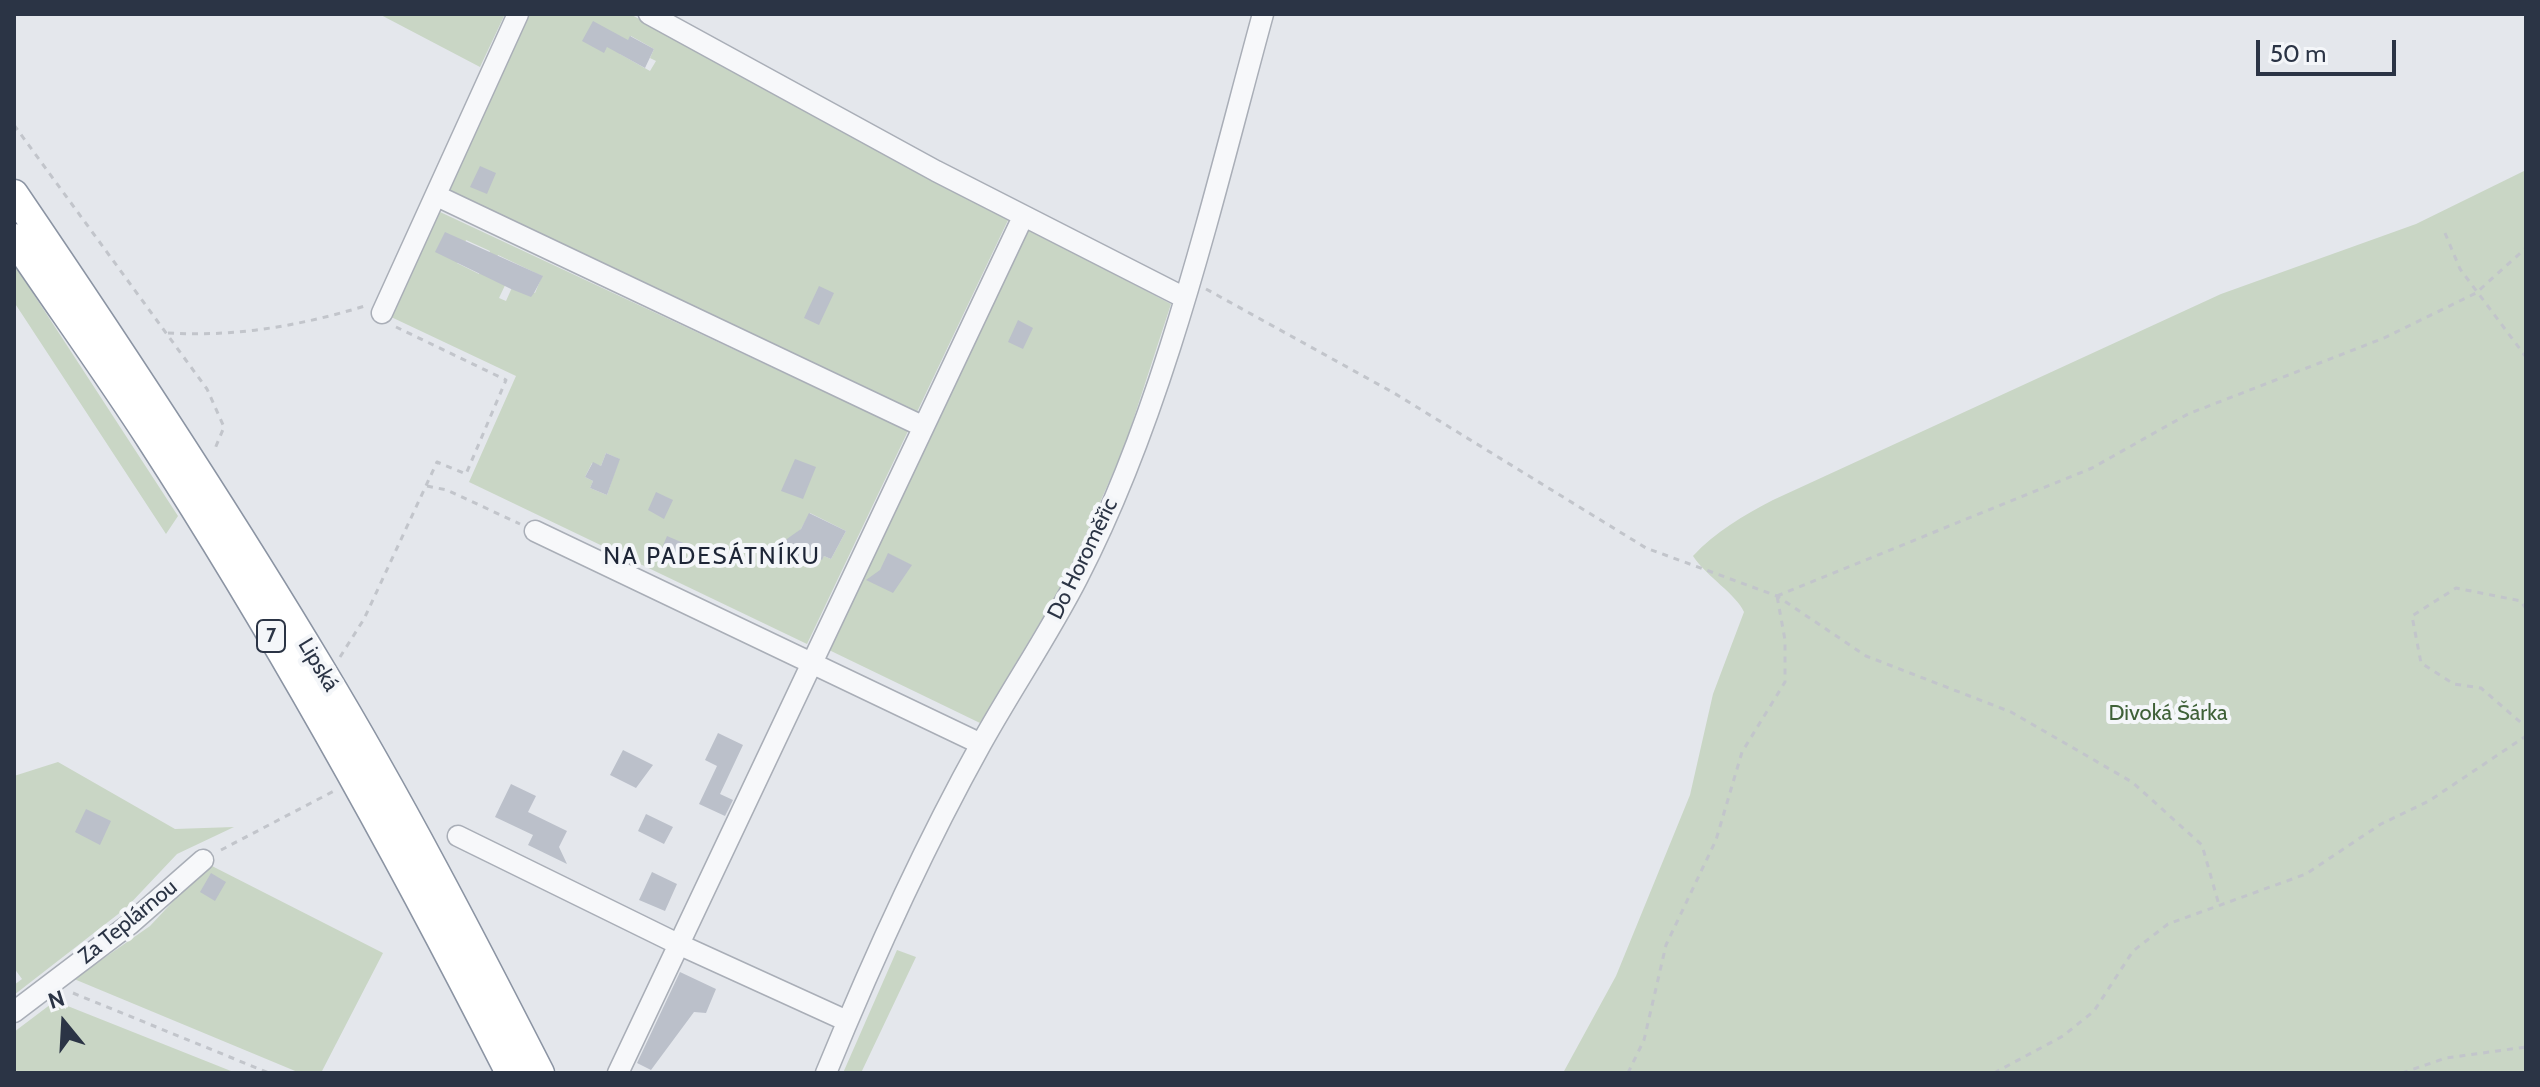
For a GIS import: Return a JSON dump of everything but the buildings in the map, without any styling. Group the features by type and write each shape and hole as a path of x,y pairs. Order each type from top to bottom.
{"highway":[{"name":"Lipská","path":"14,194 156,403 321,670 481,957 540,1073"},
{"name":"Lipská","path":"14,238 151,440 237,578 417,894 510,1073"}],"street":[{"path":"382,313 518,14"},
{"path":"649,14 1023,217 1186,289"},
{"name":"Do Horoměřic","path":"826,1073 923,855 981,744 1079,577 1135,450 1186,289 1263,14"},
{"path":"437,196 922,426"},
{"path":"618,1073 1023,217"},
{"path":"535,531 981,744"},
{"path":"458,836 678,944 847,1021"},
{"name":"Za Teplárnou","path":"14,1012 130,924 203,860"}],"path":[{"path":"14,125 207,389 224,427"},
{"path":"2445,233 2460,269 2526,357"},
{"path":"1777,596 2092,468 2188,414 2384,338 2476,293 2526,248"},
{"path":"1186,289 1394,393 1646,548 1777,596 1866,656 2011,712 2132,782 2202,845 2219,905"},
{"path":"168,333 222,336 310,321 367,306 382,313 381,320 506,380 466,474 437,462 364,619 335,664"},
{"path":"427,486 447,490 535,531"},
{"path":"2526,609 2521,601 2456,588 2412,616 2421,663 2454,684 2481,688 2526,727"},
{"path":"1628,1073 1644,1040 1666,945 1716,840 1742,752 1756,723 1785,682 1785,640 1777,596"},
{"path":"1994,1073 2063,1036 2094,1011 2133,951 2168,924 2306,874 2381,824 2429,801 2526,736"},
{"path":"203,860 345,785"},
{"path":"50,984 269,1073"},
{"path":"2402,1073 2446,1058 2526,1047"}],"green space":[{"path":"379,14 505,14 480,67"},
{"path":"530,14 630,14 1009,218 917,412 447,191","holes":["631,36 654,49 650,58 656,61 650,71 620,54"]},
{"name":"Divoká Šárka","path":"2526,170 2526,1073 1563,1073 1616,976 1690,795 1713,694 1744,612 1693,556 1702,547 1730,525 1773,500 2221,294 2416,224"},
{"path":"438,211 908,431 807,644 469,482 516,376 389,316","holes":["466,240 490,251 479,274 457,263","498,255 542,276 535,293 514,283 506,301 499,298 508,279 491,270","606,453 619,459 607,495 590,488 593,481 585,477 592,463 601,466","810,513 846,531 831,559 824,556 821,560 806,554 794,558 780,551 801,529"]},
{"path":"1029,229 1171,304 1124,448 1067,577 980,723 829,650"},
{"path":"14,264 178,516 166,534 14,302"},
{"path":"58,762 175,829 234,827 177,854 126,908 14,995 14,985 22,979 14,968 14,776"},
{"path":"208,864 383,953 321,1073 300,1073 74,979 150,926"},
{"path":"897,950 916,957 861,1073 843,1073"},
{"path":"55,1001 236,1073 14,1073 14,1032"}],"district":[{"name":"NA PADESÁTNÍKU","path":"712,557"}]}
